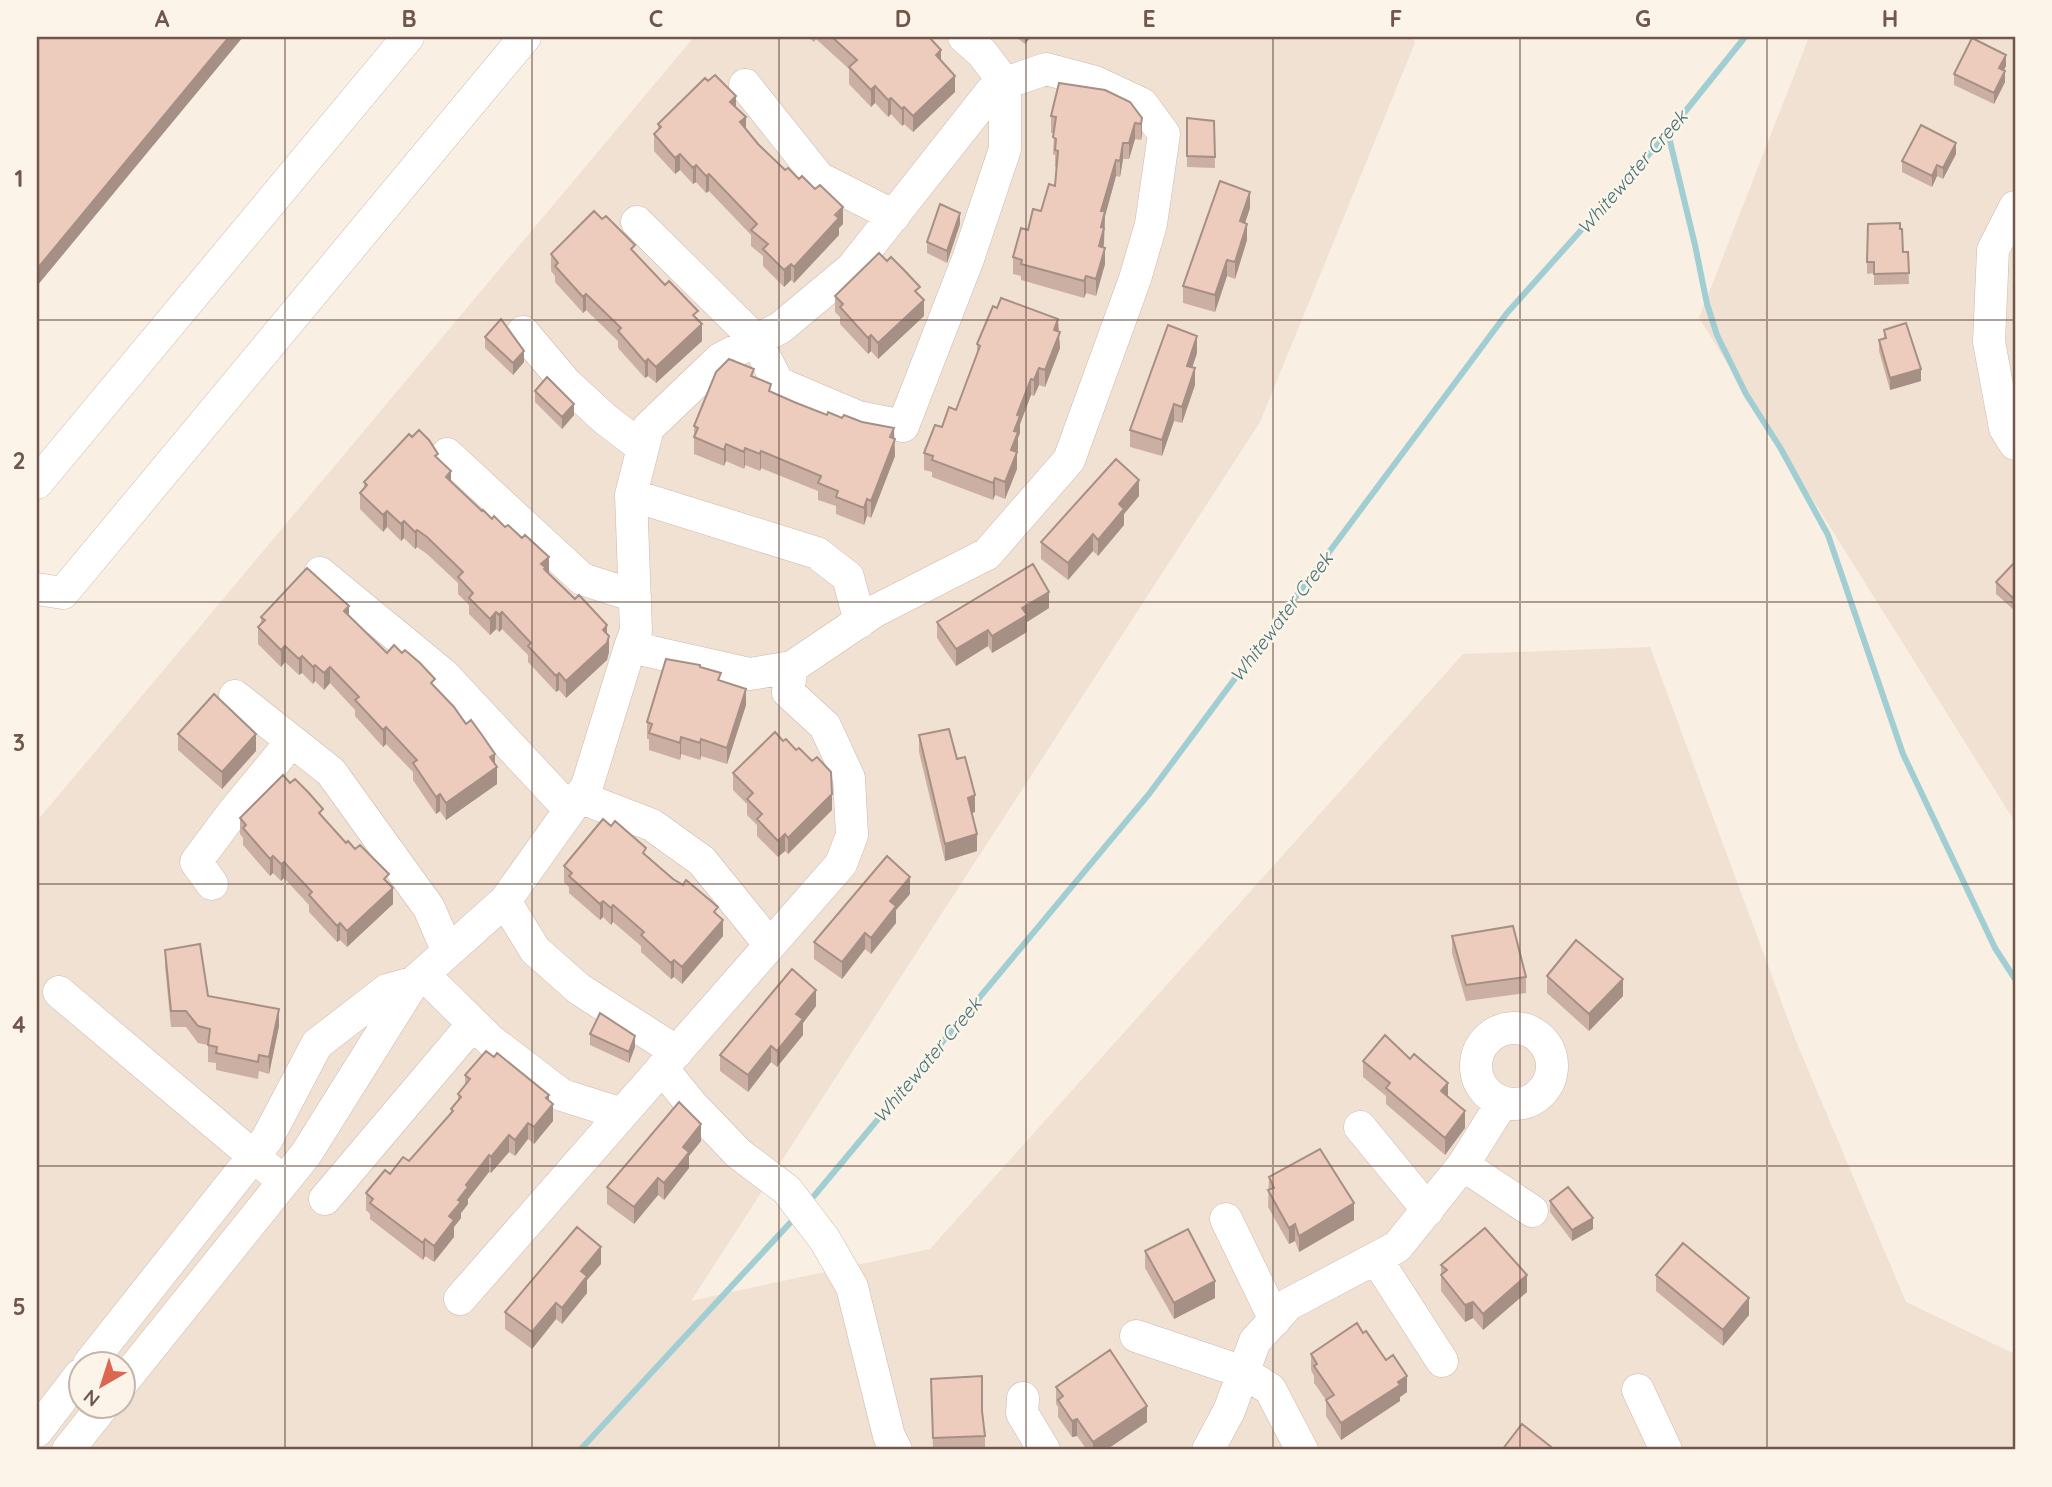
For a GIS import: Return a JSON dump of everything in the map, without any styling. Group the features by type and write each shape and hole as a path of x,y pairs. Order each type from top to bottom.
{"street":[{"path":"37,483 408,37"},
{"path":"37,589 63,593 525,37"},
{"path":"637,222 756,340 778,383 858,416 902,426 968,259 1005,149 1005,83 982,53 964,37"},
{"path":"136,1367 311,1146 418,979 505,901 587,786 636,631 631,495 648,428 720,359 780,328 852,268 991,92 1005,83 1046,69 1095,82 1142,104 1164,134 1151,224 1135,279 1069,460 987,554 875,611 792,667 750,674 631,647"},
{"path":"745,85 819,178 894,216"},
{"path":"2015,207 1993,250 1989,342 2005,428 2015,444"},
{"path":"523,332 566,383 605,419 643,448"},
{"path":"447,454 582,579 635,596"},
{"path":"631,495 817,553 848,577 860,622"},
{"path":"320,573 443,674 575,804 652,824 702,861 770,945"},
{"path":"460,1299 841,864 852,835 849,778 825,726 788,692 792,667"},
{"path":"235,696 331,772 429,908 449,952"},
{"path":"212,884 196,862 292,741"},
{"path":"505,901 535,950 579,989 669,1060 692,1105 739,1154 787,1190 825,1240 852,1287 889,1436 896,1450"},
{"path":"418,979 562,1096 622,1114"},
{"path":"100,1350 267,1139 317,1044 387,990 418,979"},
{"path":"59,992 284,1183"},
{"path":"325,1199 473,1024"},
{"path":"317,1044 344,1064"},
{"path":"311,1146 344,1064 374,1045"},
{"path":"1209,1450 1228,1411 1255,1341 1289,1304 1377,1260 1397,1247 1463,1165 1502,1103"},
{"path":"1360,1127 1428,1210"},
{"path":"1463,1165 1532,1211"},
{"path":"1226,1219 1275,1320"},
{"path":"1377,1260 1442,1361"},
{"path":"1136,1336 1243,1372 1270,1389 1302,1450"},
{"path":"110,1337 118,1350"},
{"path":"1638,1390 1666,1450"},
{"path":"37,1431 66,1394"},
{"path":"1023,1398 1022,1413 1044,1450"},
{"path":"68,1450 92,1420"}],"shaded area":[{"path":"694,37 1413,37 1415,43 1260,422 691,1301 930,1249 1463,654 1650,647 1796,1041 1906,1302 2015,1354 2015,1450 37,1450 37,821"},
{"path":"1809,37 2015,37 2015,822 1699,318"}],"building":[{"path":"37,37 229,37 37,269"},
{"path":"832,37 929,37 941,50 936,55 955,76 913,116 891,98 888,100 875,86 871,90 849,67 857,60"},
{"path":"1972,38 2006,55 1999,68 2005,71 1994,93 1954,74"},
{"path":"715,75 736,96 730,102 746,117 740,122 758,144 785,170 788,168 799,179 802,176 815,189 820,185 843,207 835,215 839,218 794,267 791,264 784,270 763,249 768,244 751,230 757,224 709,174 706,176 696,165 693,168 680,154 675,158 654,134 661,127 658,124 705,78 708,81"},
{"path":"1059,83 1105,90 1130,102 1142,118 1141,124 1135,123 1129,143 1123,143 1120,161 1116,160 1101,211 1105,211 1099,246 1105,248 1096,279 1086,276 1084,281 1021,264 1022,260 1013,257 1021,228 1028,230 1033,209 1041,211 1049,184 1055,186 1058,151 1055,150 1056,139 1053,137 1056,117 1051,116"},
{"path":"1187,118 1214,121 1215,157 1187,156"},
{"path":"1921,125 1956,143 1943,168 1937,165 1932,176 1902,161"},
{"path":"1220,181 1250,192 1240,221 1247,224 1235,262 1227,260 1215,295 1183,286"},
{"path":"940,204 960,213 947,251 927,242"},
{"path":"594,211 602,219 606,216 635,245 631,249 665,285 669,281 698,311 693,315 702,324 656,367 648,359 645,362 618,331 621,328 586,294 583,297 555,266 558,263 551,254"},
{"path":"1900,223 1903,252 1908,252 1909,273 1874,274 1874,262 1867,262 1868,224"},
{"path":"879,253 887,261 891,257 904,270 920,287 915,291 924,300 878,343 871,335 868,338 840,307 843,304 835,296"},
{"path":"1001,298 1058,319 1054,330 1060,332 1045,370 1039,368 1034,380 1031,379 1017,415 1020,416 1014,431 1018,432 1011,450 1017,452 1005,482 995,478 993,483 932,460 933,456 924,453 935,425 942,427 949,407 956,410 980,346 977,344 993,306 997,308"},
{"path":"501,319 524,351 513,363 485,337"},
{"path":"1906,323 1921,369 1890,378 1879,340 1886,338 1884,330"},
{"path":"1168,325 1197,336 1187,366 1195,368 1182,407 1174,404 1162,440 1130,430"},
{"path":"729,359 754,369 751,376 771,384 769,391 794,402 827,415 828,412 842,418 844,415 862,422 894,428 890,437 895,439 871,501 867,499 864,508 836,497 838,491 818,483 821,476 761,451 760,454 745,448 744,452 726,444 724,450 694,437 698,428 694,426 716,372"},
{"path":"547,377 574,404 562,417 535,391"},
{"path":"419,430 438,454 435,456 451,471 446,477 492,519 494,516 522,538 525,535 549,557 541,564 544,569 575,599 579,595 607,625 603,630 609,636 607,643 566,681 559,673 556,676 528,646 531,643 502,612 499,615 496,612 490,619 469,598 473,593 458,577 463,572 427,537 417,530 415,532 404,521 401,524 387,511 383,515 360,493 367,485 364,482 409,434 412,437"},
{"path":"1116,459 1139,480 1119,504 1124,509 1098,540 1093,534 1068,563 1041,542"},
{"path":"2015,562 2015,600 1996,582"},
{"path":"1033,564 1049,592 1022,608 1027,615 992,636 988,630 956,649 937,622"},
{"path":"307,568 349,606 344,611 387,653 394,645 402,653 405,650 420,663 435,679 431,683 466,724 471,720 495,754 490,757 497,767 446,803 440,794 436,797 413,763 417,760 386,727 383,730 355,700 359,697 330,667 324,673 302,656 299,659 285,646 281,650 258,627 265,620 261,617"},
{"path":"666,659 700,665 721,673 718,680 746,689 727,748 701,739 700,743 681,737 680,743 649,733 652,724 647,722"},
{"path":"214,694 256,734 222,772 178,734"},
{"path":"949,729 957,759 965,757 975,795 968,798 977,834 945,844 919,735"},
{"path":"775,732 796,750 799,748 812,761 817,757 831,772 832,794 788,838 785,834 778,841 757,819 762,814 747,799 753,793 733,773"},
{"path":"283,775 290,783 295,779 308,792 323,809 319,813 346,843 348,841 355,849 360,845 389,874 384,879 393,888 347,931 340,923 337,926 309,895 312,892 284,862 281,864 273,856 270,859 243,828 246,825 240,818"},
{"path":"603,819 611,826 615,821 646,848 643,853 673,879 683,885 686,880 718,907 714,912 723,920 682,967 674,960 671,963 641,935 644,932 613,905 611,908 603,901 600,904 569,876 572,873 564,866"},
{"path":"887,856 910,877 890,901 896,906 871,938 865,933 842,962 814,942"},
{"path":"1513,926 1526,977 1466,985 1452,936"},
{"path":"1576,940 1623,979 1589,1014 1547,976"},
{"path":"200,944 208,996 279,1009 269,1057 259,1055 258,1062 216,1053 217,1047 208,1045 210,1029 198,1026 186,1011 171,1011 165,950"},
{"path":"792,969 816,990 796,1014 803,1019 777,1051 771,1046 748,1075 720,1055"},
{"path":"600,1013 635,1036 629,1052 590,1034"},
{"path":"1385,1035 1410,1059 1414,1054 1448,1083 1441,1091 1465,1111 1445,1138 1386,1088 1390,1083 1363,1061"},
{"path":"486,1051 494,1057 497,1053 549,1095 546,1098 553,1104 534,1127 528,1123 515,1140 509,1135 491,1157 489,1155 466,1185 468,1187 458,1200 461,1202 449,1216 454,1220 434,1246 425,1239 423,1243 370,1203 373,1199 366,1193 385,1170 390,1174 403,1157 409,1161 453,1111 451,1109 461,1097 458,1094 470,1079 465,1075"},
{"path":"679,1102 701,1124 683,1147 689,1152 664,1183 658,1178 634,1207 607,1187"},
{"path":"1320,1149 1354,1203 1299,1236 1295,1224 1289,1228 1268,1190 1274,1188 1269,1177"},
{"path":"1568,1187 1593,1218 1572,1230 1550,1201"},
{"path":"577,1227 601,1247 581,1271 587,1276 562,1308 556,1303 532,1332 505,1312"},
{"path":"1485,1228 1527,1275 1483,1314 1473,1302 1465,1305 1441,1275 1447,1270 1441,1265"},
{"path":"1188,1229 1215,1281 1174,1303 1145,1251"},
{"path":"1683,1243 1749,1298 1723,1330 1656,1275"},
{"path":"1357,1323 1363,1333 1366,1331 1386,1360 1393,1355 1407,1376 1398,1382 1400,1385 1341,1423 1326,1400 1334,1395 1314,1366 1317,1364 1311,1354"},
{"path":"1110,1350 1147,1406 1093,1442 1077,1419 1072,1421 1058,1400 1063,1396 1056,1387"},
{"path":"982,1376 985,1436 933,1438 931,1379"},
{"path":"1522,1424 1555,1450 1502,1450"}],"waterway":[{"name":"Whitewater Creek","path":"814,1196 1149,794 1507,313 1668,133 1745,37"},
{"path":"1668,133 1707,304 1717,335 1746,394 1781,449 1828,535 1903,754 1995,948 2015,979"},
{"name":"Whitewater Creek","path":"580,1450 790,1223"}]}
